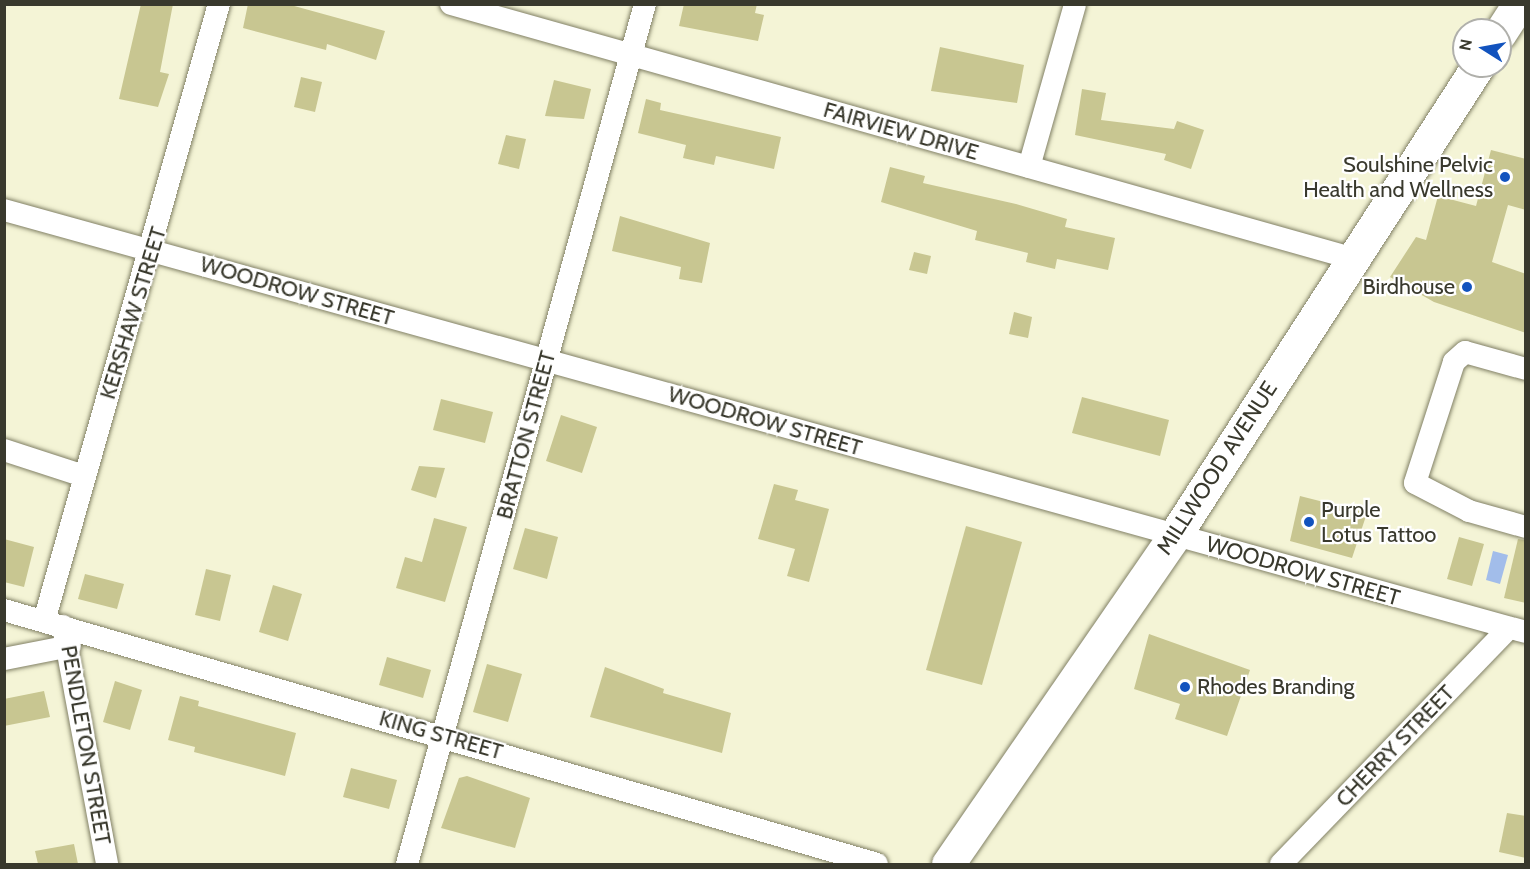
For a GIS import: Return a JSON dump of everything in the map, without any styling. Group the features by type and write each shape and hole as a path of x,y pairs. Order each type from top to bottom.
{"main road":[{"path":"1510,18 1519,4"},
{"name":"MILLWOOD AVENUE","path":"948,864 1175,535 1470,78"}],"street":[{"name":"KERSHAW STREET","path":"59,631 84,476 152,251 219,4"},
{"name":"FAIRVIEW DRIVE","path":"451,4 1352,258"},
{"name":"BRATTON STREET","path":"406,864 444,735 645,4"},
{"path":"1029,167 1075,4"},
{"name":"WOODROW STREET","path":"4,210 1517,630"},
{"path":"1526,369 1465,352 1454,362 1415,483 1469,511 1526,527"},
{"path":"4,450 84,476"},
{"name":"KING STREET","path":"4,610 59,631 444,735 877,864"},
{"name":"CHERRY STREET","path":"1281,864 1517,630"},
{"path":"4,659 59,631"},
{"name":"PENDLETON STREET","path":"59,631 107,864"}],"water":[{"path":"1493,551 1508,555 1500,584 1486,580"}],"building":[{"path":"141,4 173,4 160,72 169,74 158,107 119,99"},
{"path":"248,4 287,4 385,31 376,60 327,44 326,50 243,28"},
{"path":"684,4 757,4 755,13 764,15 758,41 679,26"},
{"path":"940,47 1024,65 1017,103 931,91"},
{"path":"301,77 322,82 315,112 294,107"},
{"path":"554,80 591,89 584,119 545,116"},
{"path":"1082,89 1106,93 1101,120 1174,129 1177,121 1204,130 1191,169 1164,160 1166,154 1075,135"},
{"path":"646,99 661,103 660,110 781,137 774,169 716,156 714,165 683,158 686,145 638,133"},
{"path":"506,135 526,139 519,169 498,164"},
{"path":"1491,150 1526,159 1526,210 1508,205 1492,262 1526,274 1526,333 1434,302 1390,277 1416,237 1426,240 1438,196 1476,206"},
{"path":"890,167 925,176 923,183 1016,204 1067,219 1065,227 1115,238 1108,270 1057,259 1055,269 1026,262 1028,253 975,240 977,231 881,202"},
{"path":"620,216 710,243 702,283 679,279 681,267 612,251"},
{"path":"914,252 931,256 927,274 909,270"},
{"path":"1014,312 1032,317 1028,338 1009,334"},
{"path":"1082,397 1169,420 1160,456 1072,433"},
{"path":"441,399 493,412 485,443 433,430"},
{"path":"561,415 597,427 582,473 546,461"},
{"path":"419,466 445,468 436,498 411,490"},
{"path":"774,484 798,490 795,500 829,509 809,582 787,576 795,549 758,539"},
{"path":"1300,496 1367,513 1352,558 1290,541"},
{"path":"434,518 467,527 445,602 396,588 405,557 422,562"},
{"path":"966,526 1022,542 982,685 926,670"},
{"path":"525,528 558,537 547,579 513,569"},
{"path":"1459,537 1484,544 1472,586 1447,579"},
{"path":"4,539 34,547 24,587 4,582"},
{"path":"1518,539 1526,540 1526,603 1504,598"},
{"path":"206,569 231,575 220,621 195,615"},
{"path":"85,574 124,584 117,609 78,599"},
{"path":"273,585 302,594 288,641 259,632"},
{"name":"Rhodes Branding","path":"1149,634 1250,670 1227,736 1175,719 1180,704 1134,689"},
{"path":"387,657 431,670 423,698 379,685"},
{"path":"487,664 522,674 508,722 473,712"},
{"path":"605,667 664,689 663,693 731,713 722,753 590,717"},
{"path":"115,681 142,690 130,730 103,722"},
{"path":"44,691 50,717 4,726 4,699"},
{"path":"180,696 199,701 198,706 296,733 285,776 194,752 195,747 168,740"},
{"path":"351,768 397,780 389,809 343,797"},
{"path":"467,776 530,798 515,848 441,828 459,778"},
{"path":"1507,813 1526,816 1526,858 1499,852"},
{"path":"74,844 78,864 38,864 35,851"}],"place":[{"name":"Soulshine Pelvic Health and Wellness","path":"1505,177"},
{"name":"Birdhouse","path":"1467,287"},
{"name":"Purple Lotus Tattoo","path":"1309,522"},
{"name":"Rhodes Branding","path":"1185,687"}]}
